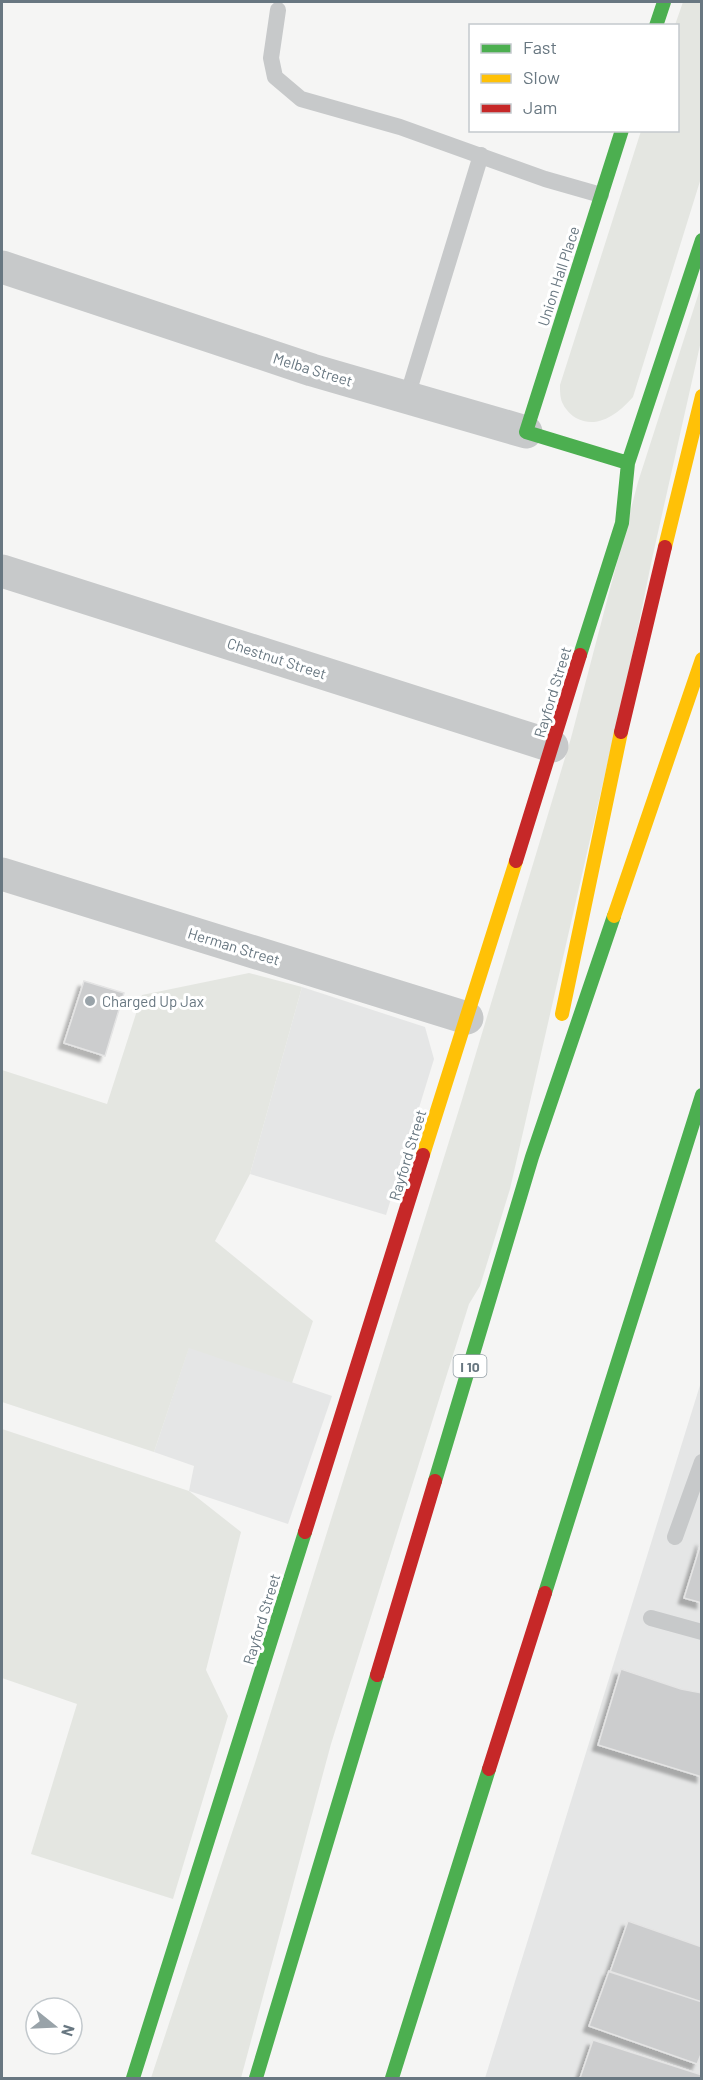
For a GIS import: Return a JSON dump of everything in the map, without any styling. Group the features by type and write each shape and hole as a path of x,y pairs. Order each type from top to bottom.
{"main road":[{"path":"657,24 664,2"},
{"name":"Union Hall Place","path":"526,432 621,132"},
{"name":"Rayford Street","path":"133,2079 622,523 628,463 702,240"},
{"path":"532,1157 629,695 702,396"},
{"name":"Melba Street","path":"526,432 628,463"},
{"name":"I 10","path":"256,2079 532,1157 702,659"},
{"path":"392,2079 702,1095"},
{"path":"638,1296 702,1126"}],"street":[{"name":"Melba Street","path":"2,267 312,370 526,432"},
{"name":"Chestnut Street","path":"2,570 552,746"},
{"name":"Herman Street","path":"2,874 467,1018"}],"lane":[{"path":"278,10 272,58 275,77 301,99 400,127 544,179 601,195"},
{"path":"407,397 481,155"},
{"path":"675,1537 702,1462"},
{"path":"651,1618 702,1632"}],"shaded area":[{"path":"683,2 701,2 701,178 633,397 608,418 592,422 584,421 574,417 565,408 561,400 560,385 641,132 679,132 679,24 675,24"},
{"path":"701,286 701,341 633,652 510,1189 480,1286 469,1304 331,1744 241,2078 151,2078 255,1763 461,1103 571,738 638,482"},
{"path":"249,973 302,987 250,1174 215,1241 313,1321 292,1383 189,1348 154,1452 2,1402 2,1070 107,1104 142,995"},
{"path":"302,987 425,1027 434,1059 386,1215 250,1174"},
{"path":"189,1347 332,1396 288,1524 189,1491 194,1466 154,1452"},
{"path":"701,1382 701,2078 485,2078 486,2075"},
{"path":"2,1429 189,1491 241,1532 206,1670 228,1716 173,1899 31,1854 77,1704 2,1678"}],"building":[{"path":"84,981 124,993 105,1056 64,1043"},
{"path":"702,1540 702,1603 684,1598"},
{"path":"621,1669 681,1689 702,1693 702,1777 598,1745"},
{"path":"628,1921 702,1947 702,2002 610,1972"},
{"path":"609,1971 702,2002 702,2052 697,2064 589,2026"},
{"path":"593,2040 702,2075 702,2078 580,2078"}],"traffic: fast":[{"path":"657,24 664,2"},
{"path":"621,132 526,432 628,463"},
{"path":"580,655 622,523 628,463 702,240"},
{"path":"435,1481 532,1157 614,916"},
{"path":"545,1593 702,1095"},
{"path":"133,2078 305,1532"},
{"path":"256,2078 377,1675"},
{"path":"392,2078 489,1769"}],"traffic: slow":[{"path":"665,547 702,396"},
{"path":"614,916 702,659"},
{"path":"562,1014 621,732"},
{"path":"423,1155 516,861"}],"traffic: jam":[{"path":"621,732 665,547"},
{"path":"516,861 580,655"},
{"path":"305,1532 423,1155"},
{"path":"377,1675 435,1481"},
{"path":"489,1769 545,1593"}],"place":[{"name":"Charged Up Jax","path":"90,1001"}]}
